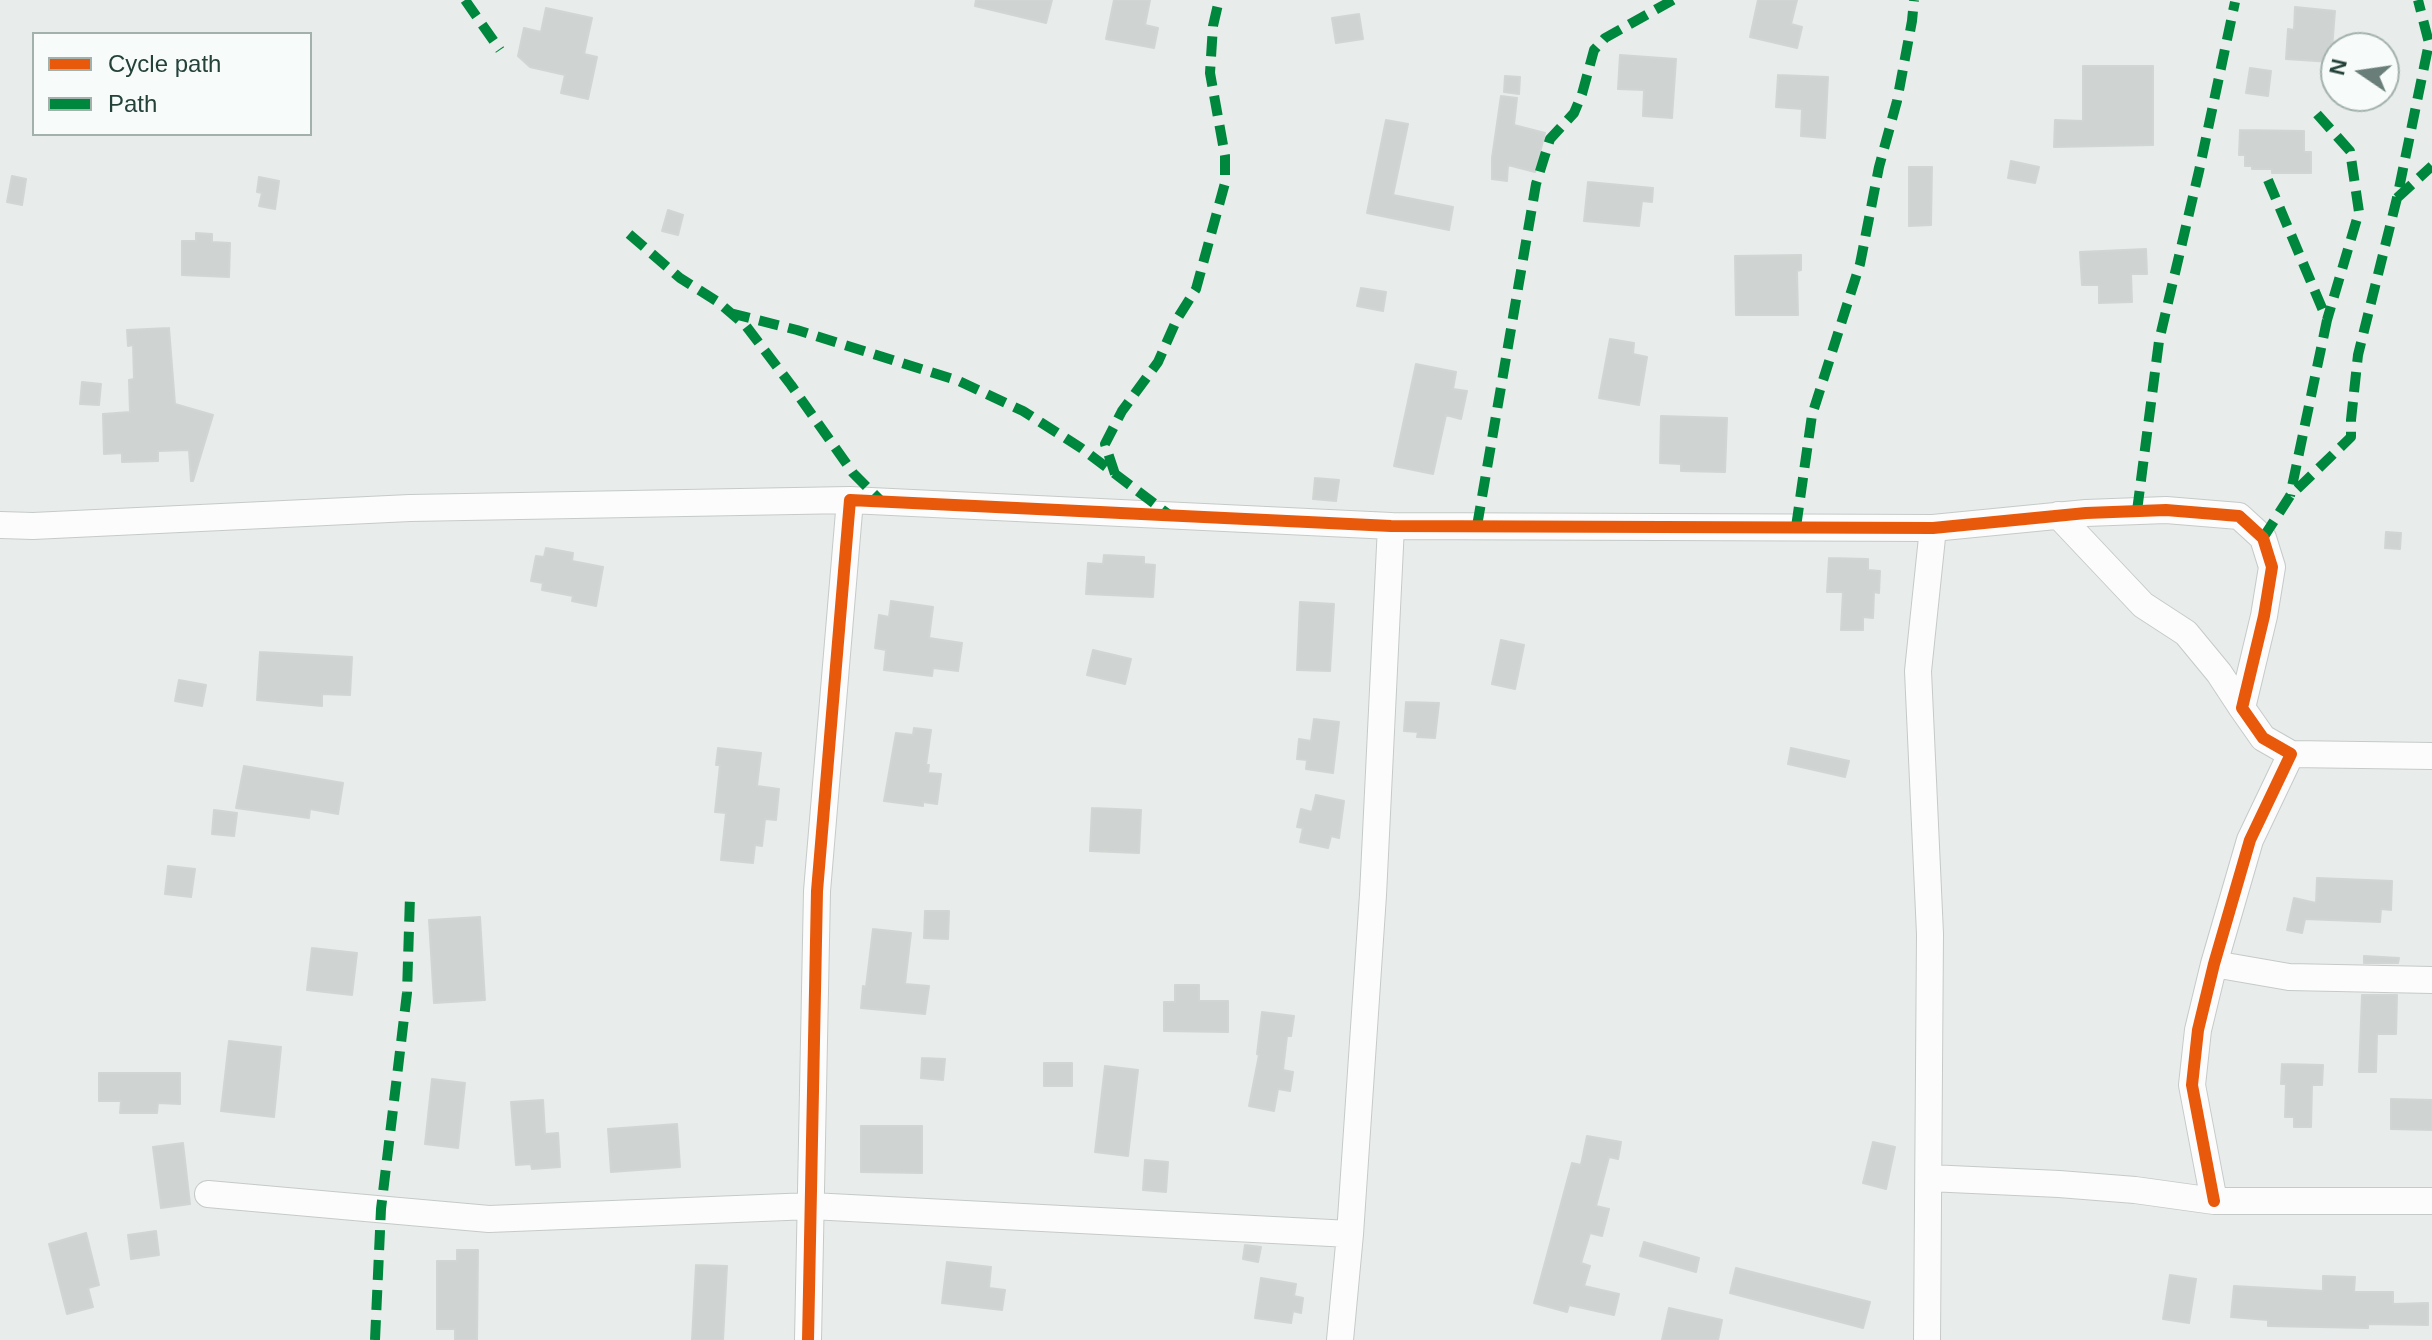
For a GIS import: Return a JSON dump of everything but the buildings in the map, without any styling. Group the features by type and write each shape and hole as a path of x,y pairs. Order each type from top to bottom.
{"street":[{"path":"0,525 410,508 850,500 1391,526 1933,528 2058,515 2166,510 2239,516 2263,538 2272,567 2242,708"},
{"path":"808,1340 817,891 850,500"},
{"path":"2058,515 2143,605 2186,633 2219,673 2263,738 2291,754 2432,756"},
{"path":"1340,1340 1373,895 1391,526"},
{"path":"1927,1340 1930,934 1918,671 1933,528"},
{"path":"2214,1201 2192,1085 2198,1030 2250,840 2291,754"},
{"path":"2214,964 2289,977 2432,980"},
{"path":"1929,1178 2074,1185 2214,1201 2432,1201"},
{"path":"208,1194 489,1219 811,1206 1350,1234"}],"marked path":[{"path":"465,0 500,50"},
{"path":"1115,474 1105,444 1122,411 1158,362 1177,319 1196,289 1225,183 1225,156 1210,73 1213,26 1219,0"},
{"path":"1477,526 1536,184 1550,139 1574,113 1594,50 1605,38 1673,0"},
{"path":"1796,527 1812,415 1860,264 1879,167 1897,101 1914,0"},
{"path":"2263,538 2290,496 2351,437 2358,355 2397,198 2429,43 2418,0"},
{"path":"2137,511 2159,341 2235,2"},
{"path":"2317,114 2350,151 2359,212 2327,320"},
{"path":"2397,198 2432,166"},
{"path":"2268,180 2327,320 2290,496"},
{"path":"629,234 680,278 718,302 746,326 853,473 882,502"},
{"path":"730,313 797,330 959,381 1023,411 1081,448 1168,514"},
{"path":"375,1340 381,1209 407,993 410,896"}],"cycle path":[{"path":"808,1340 817,891 850,500 1391,526 1933,528 2086,513 2166,510 2239,516 2263,538 2272,567 2242,708 2263,738 2291,754 2250,840 2198,1030 2192,1085 2214,1201"}]}
